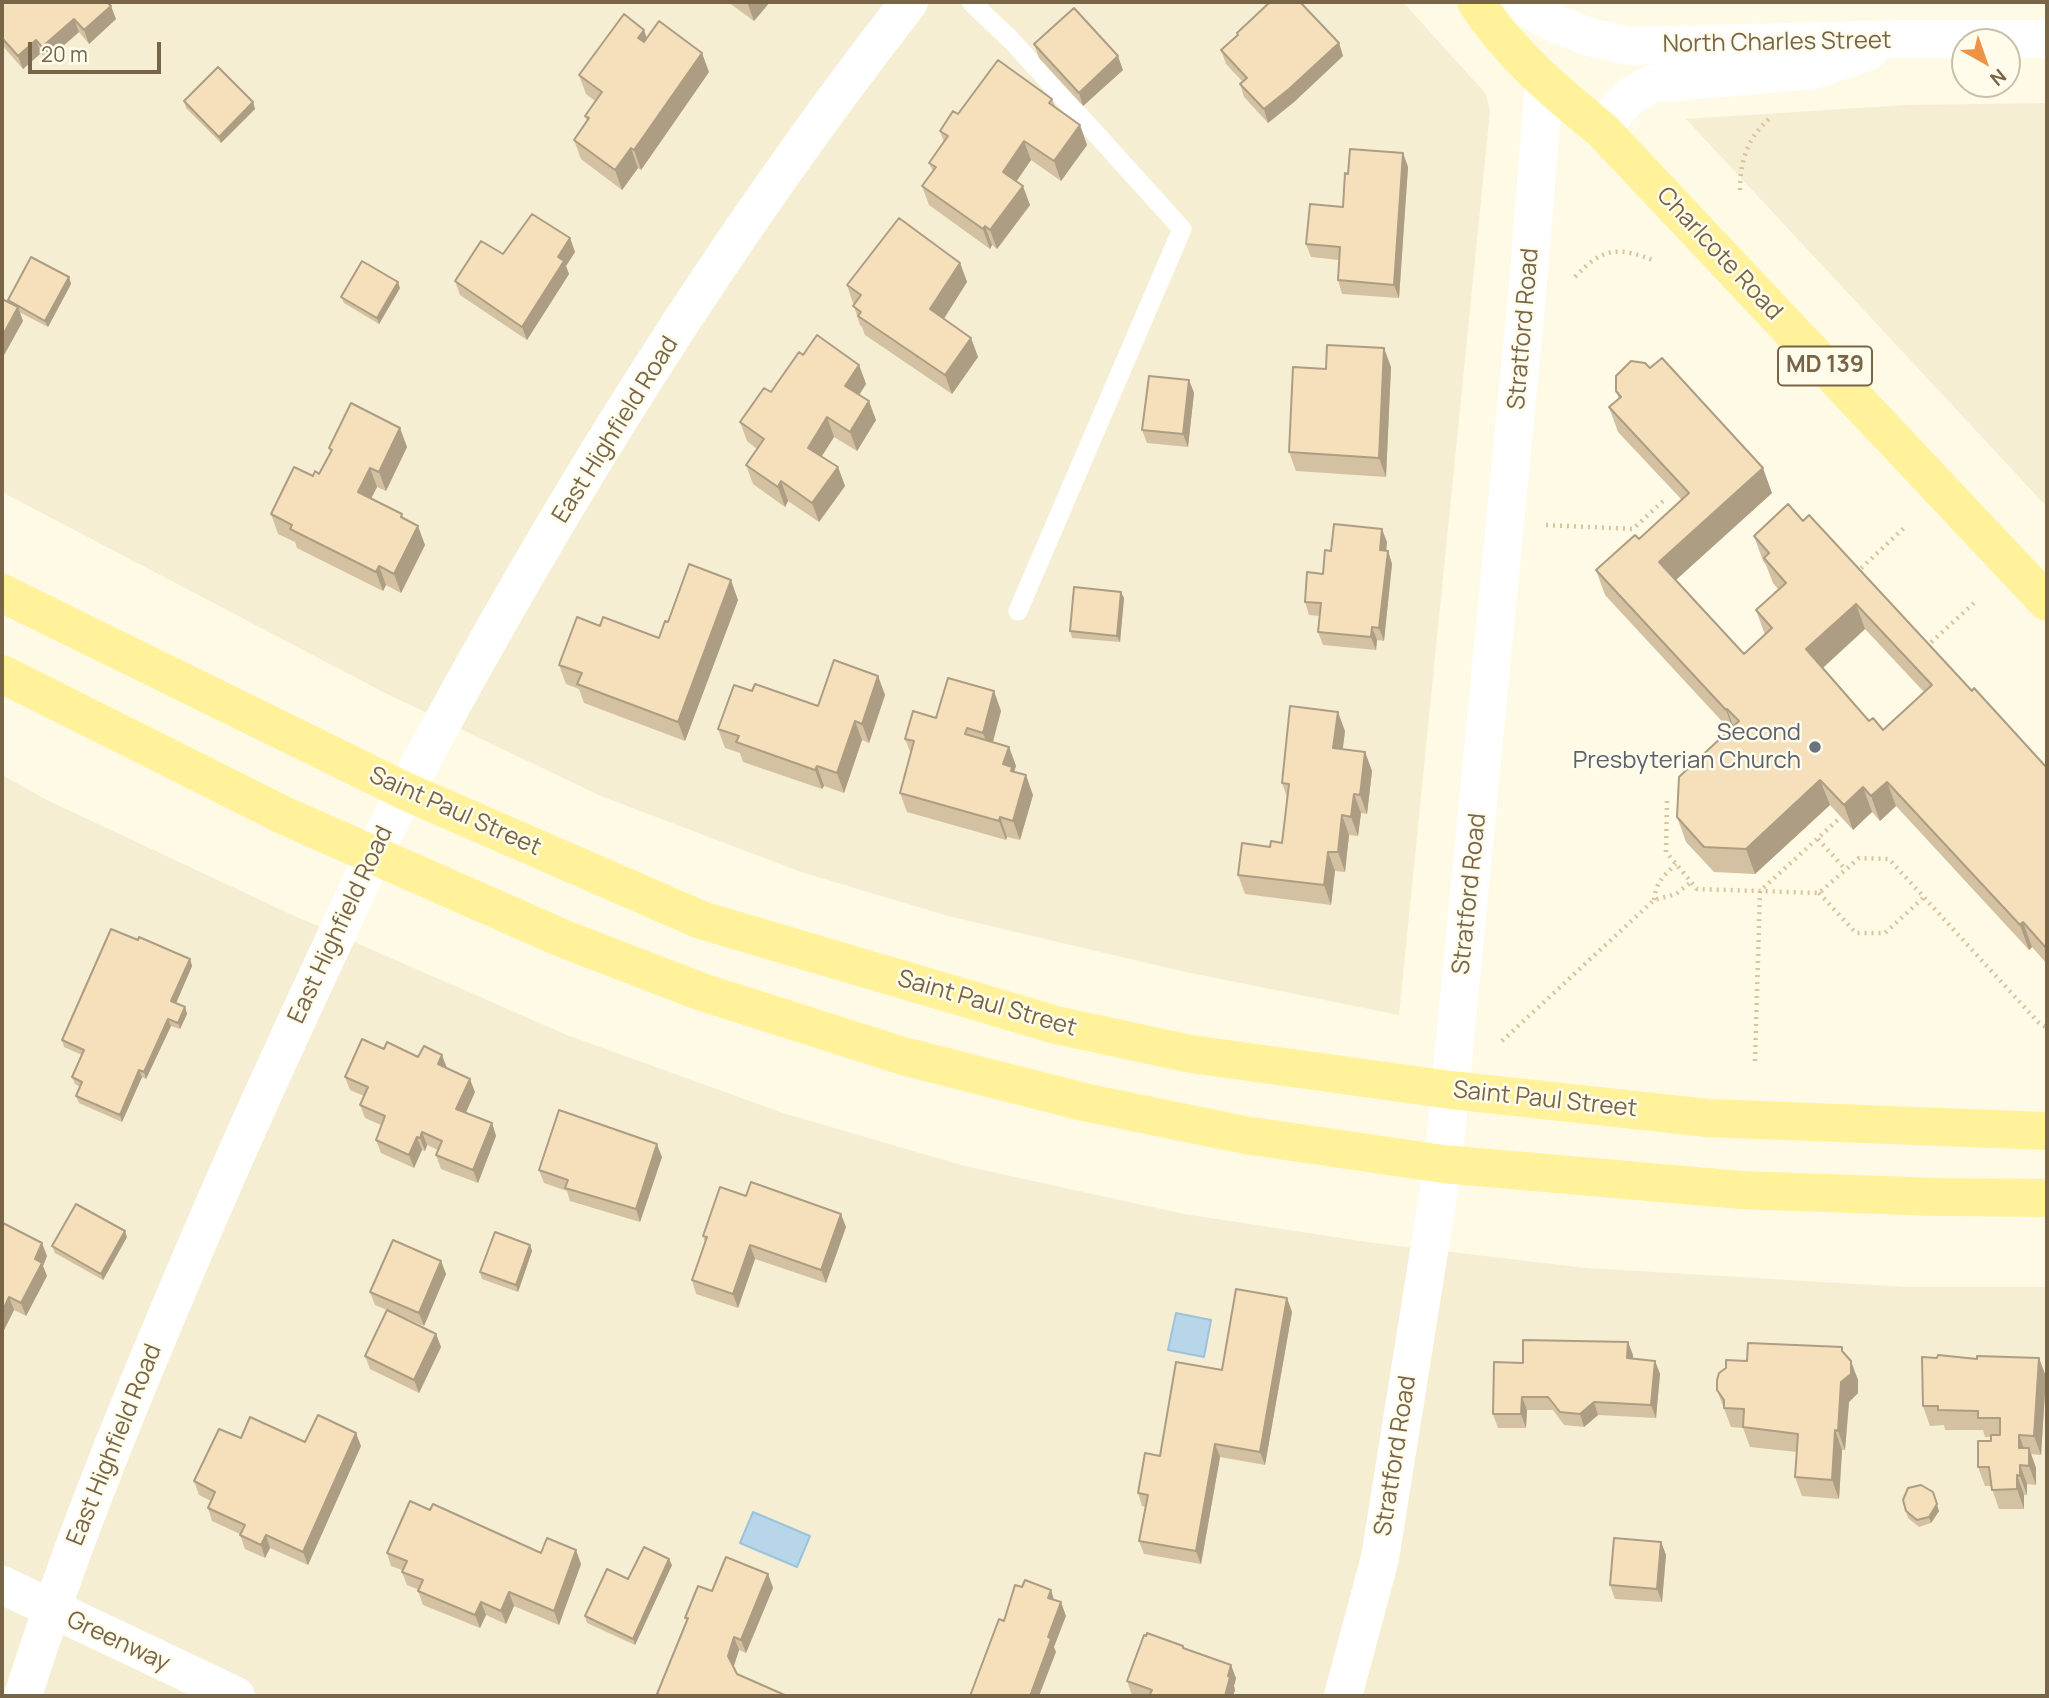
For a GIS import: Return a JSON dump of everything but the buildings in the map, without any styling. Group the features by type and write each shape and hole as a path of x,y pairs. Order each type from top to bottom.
{"main road":[{"name":"Charlcote Road","path":"1476,2 1484,15 1544,83 1602,130 2047,602"},
{"name":"Saint Paul Street","path":"2,593 405,792 701,920 1056,1025 1191,1054 1451,1090 1708,1118 2047,1131"},
{"path":"2,674 285,816 564,939 702,992 903,1056 1088,1103 1245,1135 1443,1164 1741,1190 1938,1198 2047,1198"}],"street":[{"name":"East Highfield Road","path":"23,1696 50,1610 170,1306 242,1139 405,792 583,479 632,400 730,249 802,145 909,2"},
{"name":"North Charles Street","path":"1516,2 1556,24 1589,37 1629,46 2047,39"},
{"path":"1602,130 1631,94 1653,84 1814,70 1903,40"},
{"name":"Stratford Road","path":"1343,1696 1380,1558 1443,1164 1528,285 1544,83"},
{"name":"Greenway","path":"2,1586 236,1696"}],"lane":[{"path":"971,2 1012,41 1182,229 1018,611"}],"path":[{"path":"1740,190 1740,168 1748,145 1765,122 1780,110"},
{"path":"1575,277 1588,262 1607,253 1626,250 1656,261"},
{"path":"1539,525 1633,529 1663,500"},
{"path":"1852,577 1904,527"},
{"path":"1921,652 1974,603"},
{"path":"1667,800 1666,852 1698,889 1819,893 1859,858 1889,859 2038,1022 2047,1028"},
{"path":"1755,1061 1760,891 1841,817"},
{"path":"1818,839 1846,870"},
{"path":"1654,901 1656,887 1676,864"},
{"path":"1502,1041 1654,901 1676,894 1691,881"},
{"path":"1819,893 1856,933 1885,933 1924,897"}],"shaded area":[{"path":"2,2 1403,2 1486,94 1490,111 1399,1015 1181,971 948,916 801,872 601,796 387,694 2,492"},
{"path":"2047,103 2047,507 1686,119 1905,105"},
{"path":"2,775 49,801 288,913 567,1035 783,1113 965,1166 1184,1214 1374,1243 1587,1268 1907,1287 2047,1287 2047,1696 2,1696"}],"water":[{"path":"1176,1313 1211,1320 1204,1357 1168,1350"},
{"path":"753,1512 810,1536 797,1567 740,1543"}],"place":[{"name":"Second Presbyterian Church","path":"1815,747"}]}
